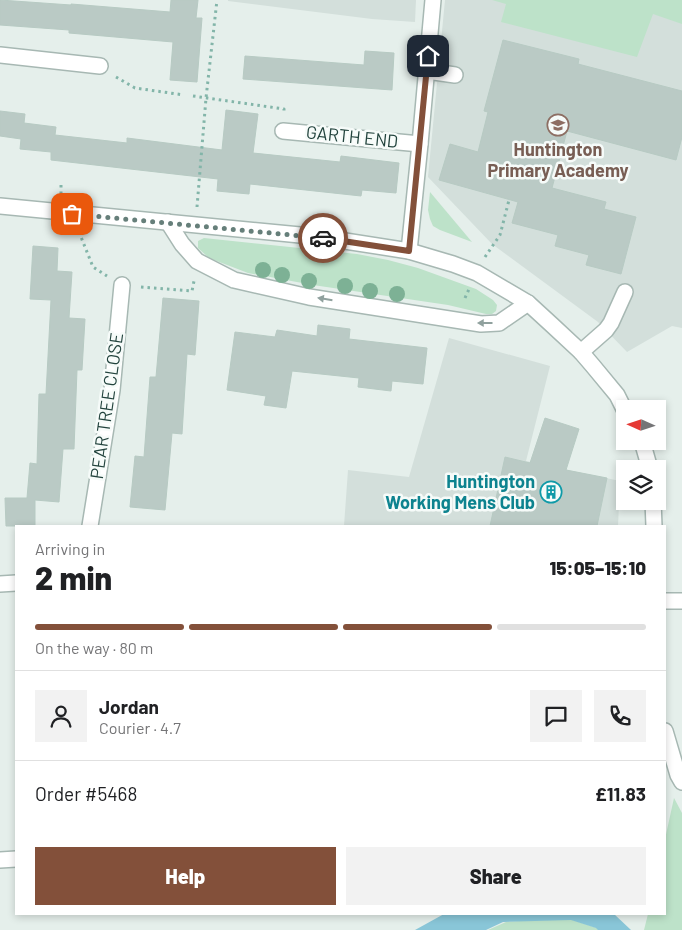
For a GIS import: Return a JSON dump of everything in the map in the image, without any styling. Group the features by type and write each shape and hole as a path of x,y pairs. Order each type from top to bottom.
{"street":[{"path":"409,251 433,0"},
{"path":"0,55 100,66"},
{"path":"427,71 455,75"},
{"name":"GARTH END","path":"283,131 420,144"},
{"path":"0,206 345,241 409,251 453,264 477,273 528,303 581,352 619,400"},
{"path":"168,222 182,244 197,261 234,280 309,297 481,324 499,323 528,303"},
{"name":"PEAR TREE CLOSE","path":"90,525 112,390 122,285"},
{"path":"581,352 606,330 611,323 624,292"},
{"path":"654,510 654,525"},
{"path":"0,584 15,583"},
{"path":"666,601 682,601"},
{"path":"666,735 678,775 682,782"},
{"path":"0,860 15,859"}],"path":[{"path":"196,225 206,98 217,0"},
{"path":"100,66 135,88 184,95"},
{"path":"192,96 284,108 283,131"},
{"path":"465,298 486,253 500,234 509,200"}],"shaded area":[{"path":"228,0 416,0 415,22 372,19"},
{"name":"Huntington Primary Academy","path":"445,0 682,0 682,328 672,326 627,352 598,322 492,244 428,177"},
{"path":"449,338 550,366 526,461 616,480 618,525 344,525 348,470 409,477"}],"green space":[{"path":"492,0 682,0 682,24 653,14 637,57 501,22 506,4"},
{"path":"430,192 472,242 433,226 428,210"},
{"path":"204,238 357,254 388,260 418,268 476,289 493,300 497,305 496,311 492,314 486,314 448,305 313,285 248,273 209,258 198,248 198,241"},
{"path":"674,798 682,813 682,930 644,930 648,915 666,915 666,834"},
{"path":"567,918 603,930 488,930 506,922"}],"water":[{"path":"442,915 615,915 631,930 598,930 571,920 503,922 486,930 415,930"}],"building":[{"path":"0,0 170,12 171,0 198,0 196,18 202,18 197,82 170,80 173,42 69,33 69,30 0,25"},
{"path":"503,40 579,59 578,64 682,91 682,137 676,160 567,131 552,188 606,202 604,209 636,217 621,274 586,265 589,255 555,246 558,235 512,223 518,202 439,180 450,144 478,152 488,112 484,111"},
{"path":"365,51 394,53 392,90 243,79 245,56 364,65"},
{"path":"226,110 258,114 253,153 340,162 341,156 399,163 396,193 362,190 361,196 250,184 249,194 217,191 218,179 51,160 51,152 20,149 21,139 0,136 0,111 25,114 24,123 56,127 55,135 127,143 127,138 222,150"},
{"path":"33,246 58,248 57,271 72,272 69,318 85,319 82,370 77,370 74,449 63,449 59,502 35,500 35,525 6,526 5,498 27,498 30,463 37,464 39,394 46,394 51,300 30,299"},
{"path":"163,298 199,301 195,355 187,354 182,434 172,433 165,510 130,507 135,456 144,457 150,377 156,377"},
{"path":"318,325 350,329 349,339 427,348 423,384 392,381 391,391 358,387 359,378 292,371 286,408 264,405 266,396 227,390 235,332 275,337 277,330 317,336"},
{"name":"Huntington Working Mens Club","path":"545,418 579,429 566,470 607,478 597,525 490,525 505,457 530,463"}],"way so far":[{"path":"72,214 323,238"}],"place":[{"name":"Huntington Primary Academy","path":"558,125"},
{"name":"Huntington Working Mens Club","path":"551,492"}],"route":[{"path":"323,238 409,251 428,56"}]}
